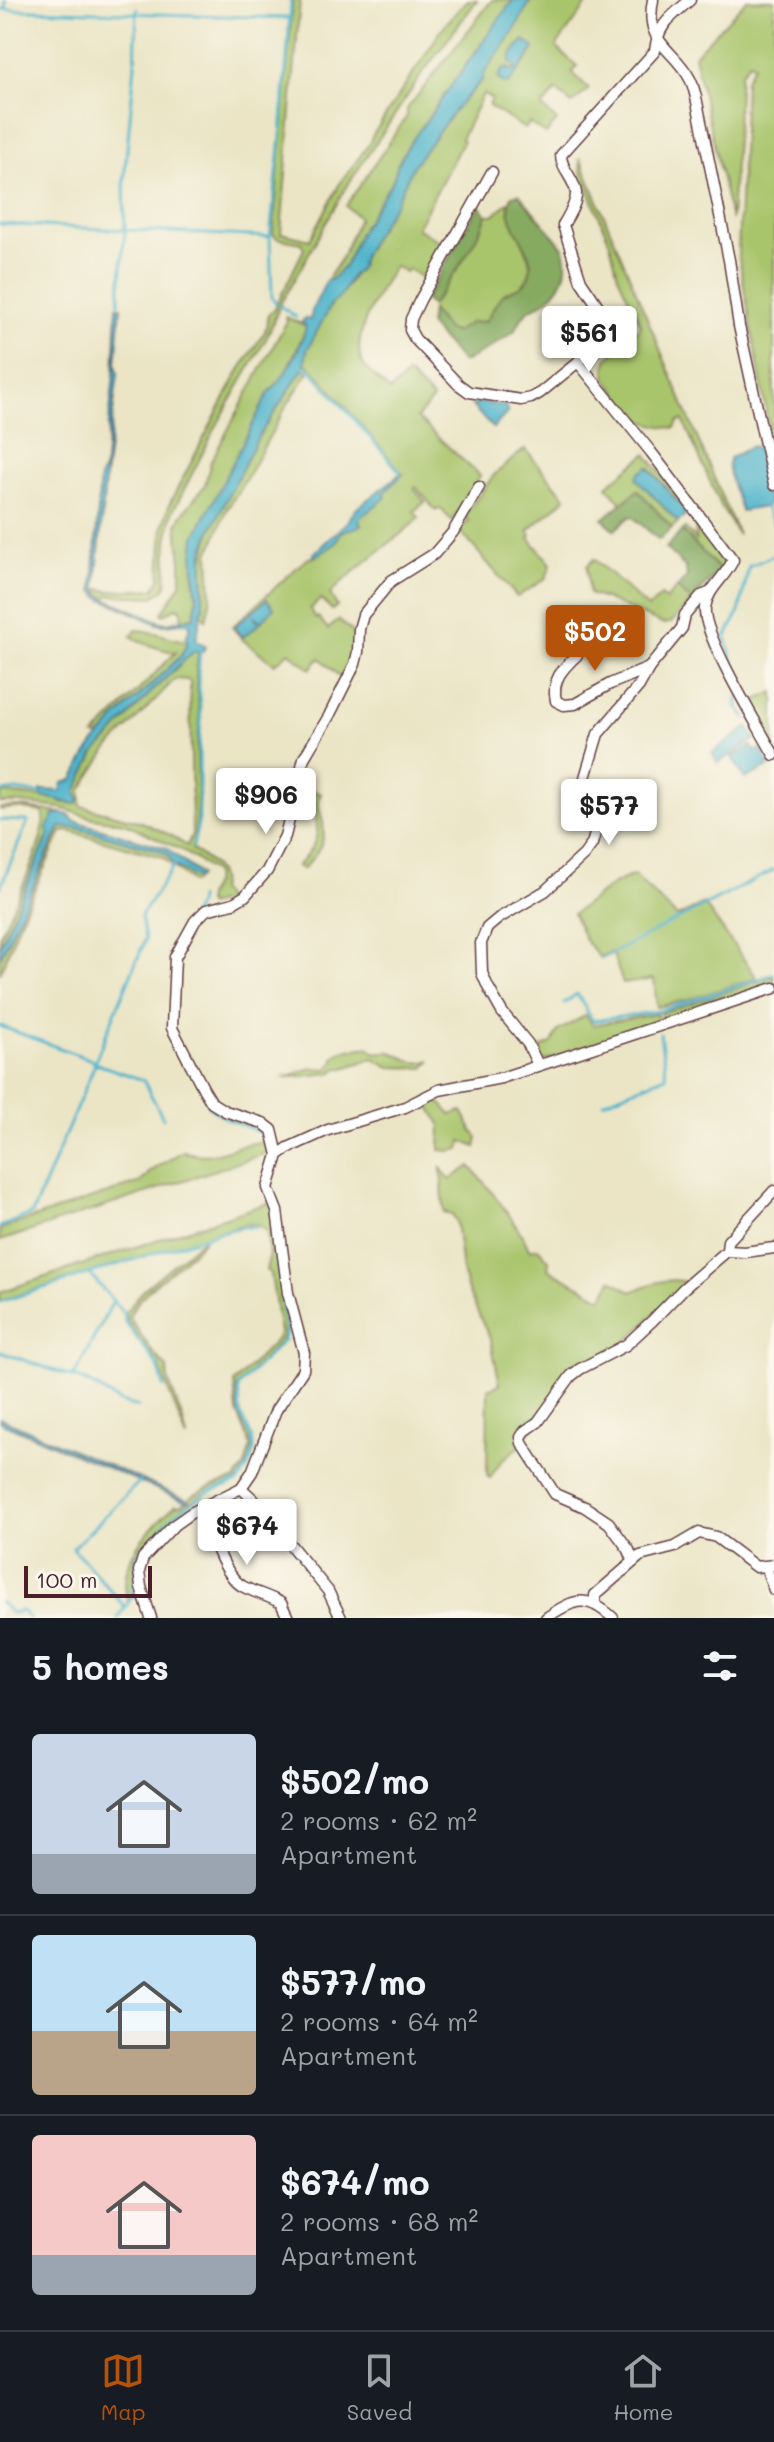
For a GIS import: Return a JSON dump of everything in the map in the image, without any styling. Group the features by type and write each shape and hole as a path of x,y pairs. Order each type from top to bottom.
{"street":[{"path":"653,0 650,13 657,39 689,77 696,97 739,326 774,485"},
{"path":"492,172 420,300 411,319 410,330 415,339 469,392 521,400 531,398 578,362 595,344 605,323 581,281 563,225 577,191 561,164 561,155 655,51 663,23 690,0"},
{"path":"578,362 730,553 733,560 730,567 709,593 705,608 708,631 774,755"},
{"path":"151,1618 141,1587 139,1571 143,1558 174,1525 241,1488 257,1463 276,1410 303,1370 304,1353 288,1293 277,1211 268,1188 278,1155 272,1130 263,1123 225,1111 212,1103 204,1090 172,1028 175,957 195,921 206,910 233,903 245,896 267,871 289,825 304,758 355,664 363,615 391,581 424,562 440,548 479,487"},
{"path":"538,1065 528,1044 502,1012 488,987 482,973 481,943 487,928 545,891 592,844 596,830 582,802 581,791 598,734 682,628 685,615 701,596 709,593"},
{"path":"577,655 563,668 557,679 554,691 556,701 564,705 575,704 610,684 649,668"},
{"path":"278,1155 328,1130 405,1107 439,1090 501,1078 774,988"},
{"path":"633,1560 609,1523 585,1507 555,1494 521,1437 538,1422 571,1376 626,1345 727,1251 728,1241 774,1191"},
{"path":"727,1251 774,1248"},
{"path":"241,1488 335,1600 341,1618"},
{"path":"204,1507 211,1535 236,1581 281,1603 288,1618"},
{"path":"595,1602 595,1595 633,1560 675,1547 699,1533 716,1537 756,1567 770,1566 774,1590"},
{"path":"546,1618 586,1600 595,1602 613,1618"}],"green space":[{"path":"293,0 300,0 281,233 310,240 339,185 371,141 444,26 467,0 477,0 422,74 345,189 281,303 267,337 172,513 167,541 166,588 154,597 109,595 107,599 96,588 109,591 154,589 160,579 163,525 170,503 238,373 265,331 269,313 274,310 304,249 301,243 277,238 273,234"},
{"path":"492,0 513,0 408,146 393,180 360,232 345,266 331,280 327,280 341,259 359,218 346,206 407,116 407,109"},
{"path":"531,0 551,0 549,3 590,0 556,47 577,66 572,72 589,89 572,104 556,90 542,107 557,121 546,134 529,123 525,129 489,106 492,99 483,94 461,139 463,141 417,228 445,244 424,279 408,269 405,272 394,266 368,314 359,353 363,364 390,391 408,374 433,399 417,418 480,476 452,521 440,508 436,511 416,487 414,489 425,502 414,511 419,518 330,594 337,606 332,610 321,599 310,609 328,629 339,620 357,636 349,668 342,679 320,658 310,669 289,652 275,664 243,640 232,627 304,561 335,544 341,532 361,525 357,519 403,474 305,363 307,350 332,303 353,276 420,154 483,79","holes":["524,40 534,48 508,84 498,79 508,68 514,71 518,47"]},
{"path":"747,0 774,0 774,438 771,438 738,253 745,80 754,64 749,62 740,74 731,220 694,55"},
{"path":"580,158 738,535 720,504 683,420 675,428 642,420 606,377 605,367 610,355 641,325 618,276 610,243 581,171"},
{"path":"519,194 562,246 566,263 563,279 554,293 527,312 515,330 462,362 429,325 431,310 448,330 455,332 470,323 486,321 501,296 524,284 531,265 510,216 509,206 512,196"},
{"path":"509,202 529,259 527,280 501,296 486,321 470,323 455,333 448,330 431,306 469,251 487,215 493,215"},
{"path":"479,205 487,215 482,227 431,306 425,300"},
{"path":"286,317 306,326 306,330 281,381 268,394 202,522 193,571 197,599 194,617 182,620 181,609 177,607 164,615 162,613 181,584 177,525 205,485 211,461 287,321"},
{"path":"303,369 309,372 227,509 209,554 211,597 206,620 202,615 202,565 211,530 257,439"},
{"path":"525,449 566,498 528,531 531,535 529,538 551,564 546,578 517,597 459,530 469,521 465,515 494,475"},
{"path":"646,454 690,510 687,513 649,467 637,479 678,522 672,528 638,491 622,504 607,486"},
{"path":"638,490 672,528 659,540 633,517 615,530 603,519"},
{"path":"696,517 729,559 720,570 682,531 685,528 696,540 693,521"},
{"path":"682,531 720,570 691,601 677,588 687,577 686,568 666,548"},
{"path":"594,559 648,608 661,596 666,600 677,588 691,601 671,623 662,624 589,594 587,566"},
{"path":"136,630 188,641 181,656 114,720 109,730 99,737 94,736 176,652 135,639 131,636"},
{"path":"194,651 198,653 198,792 192,849 217,871 220,876 219,890 226,901 208,906 207,897 214,881 214,872 182,850 125,823 93,818 61,808 0,803 0,794 6,793 58,799 64,803 78,800 76,791 95,753","holes":["175,679 190,682 192,834 187,846 142,822 81,806 81,790 107,750"]},
{"path":"774,692 774,747 750,703"},
{"path":"314,791 321,794 319,806 324,833 317,852 303,869 297,866 312,848 317,834 311,795"},
{"path":"22,807 60,813 54,815 47,828 49,835 0,945 0,935 41,837 42,812 17,808 0,810"},
{"path":"70,826 158,850 167,854 174,865 197,879 193,883 162,857 68,831 61,832 20,921 0,974 0,957 60,827"},
{"path":"634,875 677,917 704,904 757,978 657,1007 654,979 623,984 612,952 599,957 586,942 573,914 615,883"},
{"path":"774,976 774,984 661,1023 661,1013"},
{"path":"657,1014 657,1024 541,1062 535,1050 552,1043 558,1031 586,1015 593,1025"},
{"path":"368,1047 376,1053 389,1052 413,1062 431,1060 424,1068 390,1067 373,1058 331,1073 284,1078 312,1068 328,1069 334,1057 343,1051"},
{"path":"434,1096 451,1115 462,1111 478,1137 476,1147 462,1141 460,1149 440,1150 441,1125 425,1099"},
{"path":"262,1142 273,1151 0,1241 0,1229 141,1182 151,1171 183,1151 214,1154"},
{"path":"470,1166 511,1218 529,1250 538,1248 549,1260 548,1269 602,1298 612,1280 632,1292 658,1282 686,1282 623,1345 569,1376 519,1447 502,1460 490,1478 487,1476 488,1389 500,1384 491,1341 462,1271 456,1221 452,1214 444,1212 441,1168 450,1180"},
{"path":"268,1203 272,1208 285,1331 280,1342 237,1387 239,1411 252,1441 250,1459 236,1482 192,1501 141,1550 135,1562 133,1590 128,1602 125,1587 130,1560 155,1524 176,1505 189,1503 187,1500 204,1490 234,1480 245,1466 251,1446 237,1412 234,1383 280,1333 271,1274 266,1270 269,1258 267,1231 258,1225 246,1224 0,1301 0,1292"},
{"path":"205,1239 144,1295 129,1317 167,1368 187,1439 159,1366 127,1322 125,1313 144,1289"}],"water":[{"path":"513,0 531,0 483,79 413,166 396,202 370,242 361,267 351,277 340,297 332,303 307,350 304,367 257,439 211,530 203,553 203,607 196,640 206,646 202,652 194,651 154,689 95,753 76,791 77,804 42,797 41,790 61,791 63,783 73,780 99,737 181,656 191,624 158,624 100,598 93,590 100,476 104,471 114,374 117,306 121,307 116,364 118,373 96,588 107,599 167,623 194,617 197,599 193,556 195,537 268,394 285,374 296,353 306,326 302,322 305,318 310,320 327,280 331,280 345,266 360,232 393,180 408,146"},
{"path":"524,40 534,48 505,84 498,77 504,68 514,71 516,67 510,62 512,54"},
{"path":"480,402 505,406 508,412 493,428 472,406"},
{"path":"752,446 760,450 769,503 765,507 741,511 730,479 729,459"},
{"path":"648,467 687,513 678,522 637,479 638,474"},
{"path":"401,473 384,493 386,497 358,519 361,525 343,531 335,544 314,557 313,554 348,521 356,509"},
{"path":"267,599 274,608 261,622 253,615 259,624 243,637 234,627"},
{"path":"748,727 754,740 718,763 712,753"},
{"path":"751,746 756,752 761,749 770,766 745,779 732,757"},
{"path":"60,813 74,821 166,848 200,875 197,879 174,865 167,854 158,850 77,828 60,827 0,958 0,945 49,835 47,828 54,815"},
{"path":"0,1418 190,1501 0,1422"}],"waterway":[{"path":"5,0 6,9"},
{"path":"276,303 272,298 270,237 291,0"},
{"path":"0,9 290,18"},
{"path":"119,303 125,229 124,181 137,9"},
{"path":"0,224 270,237"},
{"path":"280,306 296,317"},
{"path":"304,367 311,370 401,473"},
{"path":"765,507 774,524"},
{"path":"750,566 774,555"},
{"path":"739,682 726,638 739,612 749,566"},
{"path":"193,846 199,820 200,652"},
{"path":"737,697 738,707 746,718"},
{"path":"0,792 16,790 41,794"},
{"path":"0,820 28,821 0,888"},
{"path":"95,1061 145,939 141,916 174,865"},
{"path":"601,959 774,870"},
{"path":"173,952 198,898"},
{"path":"564,1003 577,994 593,1021 659,1011 774,974"},
{"path":"0,1026 92,1060 95,1064 32,1214 0,1227"},
{"path":"603,1102 666,1076 660,1034"},
{"path":"97,1064 143,1080 163,1118"},
{"path":"208,1106 267,1138"},
{"path":"118,1618 132,1597 138,1554 172,1517 208,1492 238,1482 248,1467 254,1449 240,1413 238,1387 284,1340 286,1332 274,1225"},
{"path":"0,1302 217,1233 257,1227"},
{"path":"91,1275 124,1314 125,1322 158,1366 164,1387"},
{"path":"73,1378 112,1303"},
{"path":"0,1352 88,1382 120,1402 138,1407"},
{"path":"125,1607 73,1548 140,1481"},
{"path":"132,1597 141,1601 145,1618"},
{"path":"0,1602 11,1613 22,1611 29,1618"}]}
